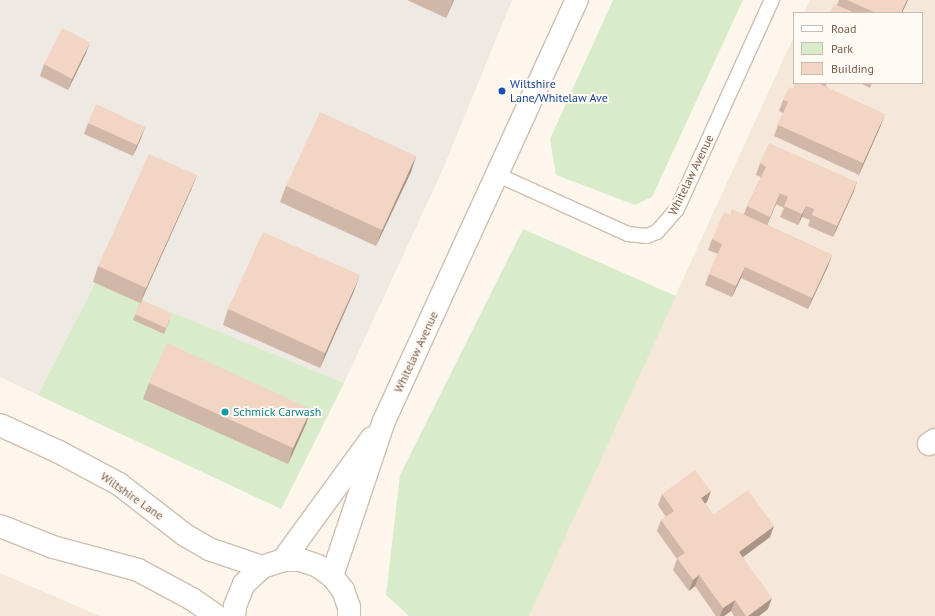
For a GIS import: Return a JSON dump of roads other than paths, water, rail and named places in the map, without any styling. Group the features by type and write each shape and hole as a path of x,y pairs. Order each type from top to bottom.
{"street":[{"name":"Whitelaw Avenue","path":"332,576 384,420 498,175 577,0"},
{"name":"Whitelaw Avenue","path":"283,560 384,420"},
{"name":"Wiltshire Lane","path":"0,425 59,452 113,481 185,535 209,549 262,567"},
{"path":"0,526 53,547 138,570 192,599 216,616"},
{"path":"234,616 235,606 244,584 262,567 283,560 301,560 318,566 332,576 343,590 351,613"}],"lane":[{"name":"Whitelaw Avenue","path":"498,175 628,234 646,236 657,232 677,209 772,0"}],"place":[{"name":"Wiltshire Lane/Whitelaw Ave","path":"502,91"},
{"name":"Schmick Carwash","path":"225,412"}]}
